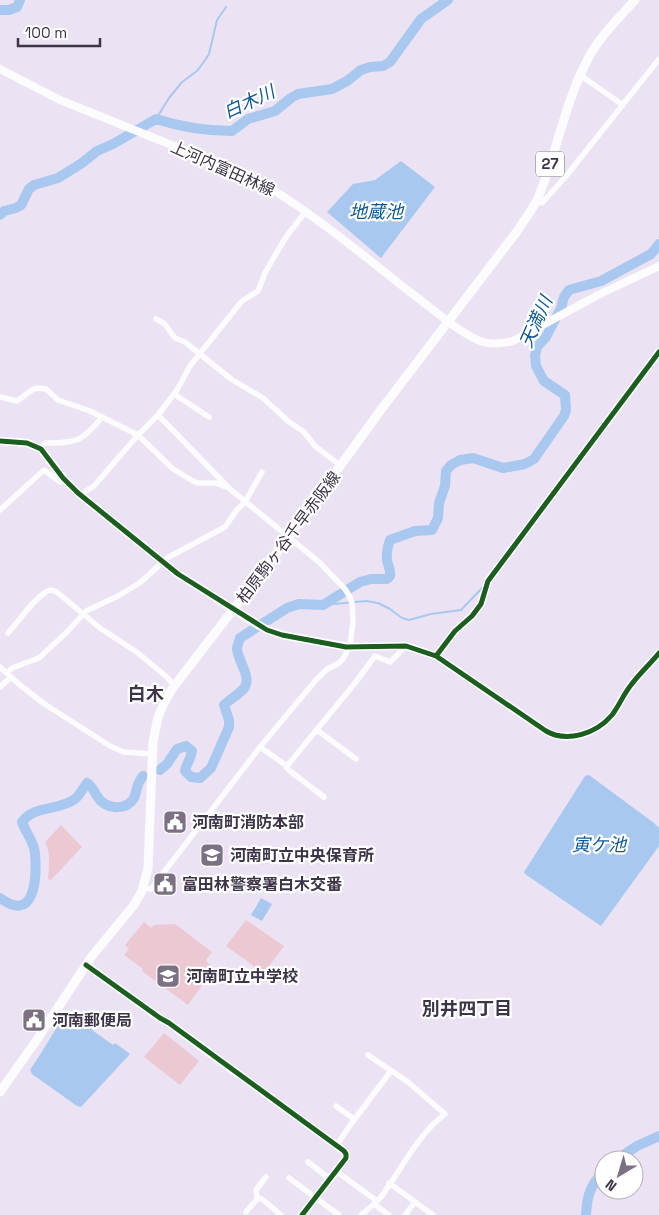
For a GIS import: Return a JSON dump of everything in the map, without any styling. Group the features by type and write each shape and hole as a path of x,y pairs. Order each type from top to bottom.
{"main road":[{"name":"柏原駒ヶ谷千早赤阪線","path":"0,1092 86,965 134,905 143,888 148,854 152,754 155,730 158,717 174,686 288,538 380,411 518,230 536,200 546,177 580,75 590,54 612,25 635,0"}],"street":[{"path":"536,200 542,203 567,175 659,59"},
{"name":"上河内富田林線","path":"0,69 60,100 251,177 276,191 306,211 448,321 478,340 490,344 504,344 513,341 631,278 659,266"},
{"path":"580,75 623,105"},
{"path":"80,495 94,486 158,415 174,394 190,366 242,301 258,291 265,273 286,237 306,211"},
{"path":"156,319 165,324 175,338 185,342 231,379 263,398 288,421 304,432 315,446 341,466"},
{"path":"436,656 455,631 472,616 481,604 488,581 659,352"},
{"path":"0,397 17,401 36,388 46,389 58,400 90,411 138,435 173,469 192,481 198,484 216,483 230,489"},
{"path":"174,394 209,416"},
{"path":"143,888 151,889 260,747 316,680 326,670 344,659 349,647 353,621 352,603 345,589 319,562 230,489 158,415"},
{"path":"40,448 45,443 71,443 90,432 102,417"},
{"path":"0,441 27,444 40,448 64,480 80,495 186,579 259,626 275,633 349,647 406,646 436,656 546,731 555,735 565,737 584,734 607,720 617,708 631,684 659,653"},
{"path":"0,510 44,470 60,482 64,480"},
{"path":"0,687 12,668 33,662 39,658 84,614 141,582 163,561 220,530 245,502 262,472"},
{"path":"8,632 38,599 46,592 52,590 100,628 138,653 168,678 174,686"},
{"path":"287,766 375,656 390,662 406,646"},
{"path":"0,667 42,703 119,751 152,754"},
{"path":"317,730 356,759"},
{"path":"260,747 324,796"},
{"path":"86,965 346,1154 346,1158 302,1215"},
{"path":"361,1215 376,1202 432,1125 445,1114 408,1082 368,1055"},
{"path":"336,1146 391,1071"},
{"path":"336,1106 354,1120"},
{"path":"308,1162 330,1179"},
{"path":"336,1171 376,1202 389,1215"},
{"path":"246,1212 257,1199 256,1190 266,1177"},
{"path":"289,1178 339,1215"},
{"path":"389,1183 433,1215"},
{"path":"257,1197 281,1215"},
{"path":"405,1215 415,1202"}],"shaded area":[{"path":"61,825 82,847 51,880 48,879 49,855 45,842"},
{"path":"246,920 284,946 267,969 259,970 226,946"},
{"path":"144,922 151,928 154,925 175,924 212,952 206,960 213,970 188,1005 142,971 143,969 124,955 129,949 125,945"},
{"path":"164,1033 199,1061 180,1085 144,1057"}],"water":[{"name":"地蔵池","path":"401,161 435,187 381,258 327,212 353,184 375,180"},
{"name":"寅ケ池","path":"589,775 659,828 659,846 601,926 524,872 585,776"},
{"path":"261,898 272,904 262,921 251,915"},
{"path":"73,1012 93,1027 92,1030 130,1054 81,1107 32,1074 30,1070 66,1014 70,1016"}],"waterway":[{"path":"0,10 9,10 17,7 20,0"},
{"name":"白木川","path":"0,215 4,211 21,205 29,189 34,185 58,178 97,151 156,119 194,128 232,131 248,119 275,111 298,94 332,89 347,81 361,70 383,66 390,62 421,19 448,0"},
{"path":"156,119 182,82 197,71 209,54 217,20 226,7"},
{"name":"天満川","path":"160,770 167,764 177,749 186,746 192,751 185,771 191,777 200,778 211,768 229,727 229,720 224,705 243,690 246,683 245,673 237,649 240,638 287,608 299,604 323,605 360,582 371,579 387,579 390,576 387,557 390,540 415,531 432,530 438,518 439,503 445,486 446,471 451,465 460,460 473,458 503,468 525,464 534,459 564,416 566,410 565,395 544,381 536,366 535,356 537,347 546,337 561,308 564,297 569,290 601,281 651,254 659,244"},
{"path":"323,605 366,601 378,603 402,618 409,620 431,614 461,610 482,588"},
{"name":"天満川","path":"0,898 12,905 21,905 27,902 31,895 34,885 35,853 33,844 22,822 27,817 40,810 69,803 77,797 87,783 102,802 114,807 127,805 134,798 140,779 143,776"},
{"path":"631,1150 659,1136"},
{"path":"586,1215 587,1202 594,1183"}],"cycle path":[{"path":"436,656 455,631 472,616 481,604 488,581 659,352"},
{"path":"0,441 27,443 41,449 63,478 78,493 178,574 267,630 282,635 346,647 406,646 436,656 554,735 581,735 590,732 605,722 612,715 634,681 659,653"},
{"path":"86,965 344,1151 346,1158 302,1215"}],"place":[{"name":"河南町消防本部","path":"175,822"},
{"name":"河南町立中央保育所","path":"212,855"},
{"name":"富田林警察署白木交番","path":"165,884"},
{"name":"河南町立中学校","path":"168,976"},
{"name":"河南郵便局","path":"34,1020"}],"district":[{"name":"白木","path":"146,694"},
{"name":"別井四丁目","path":"467,1009"}]}
